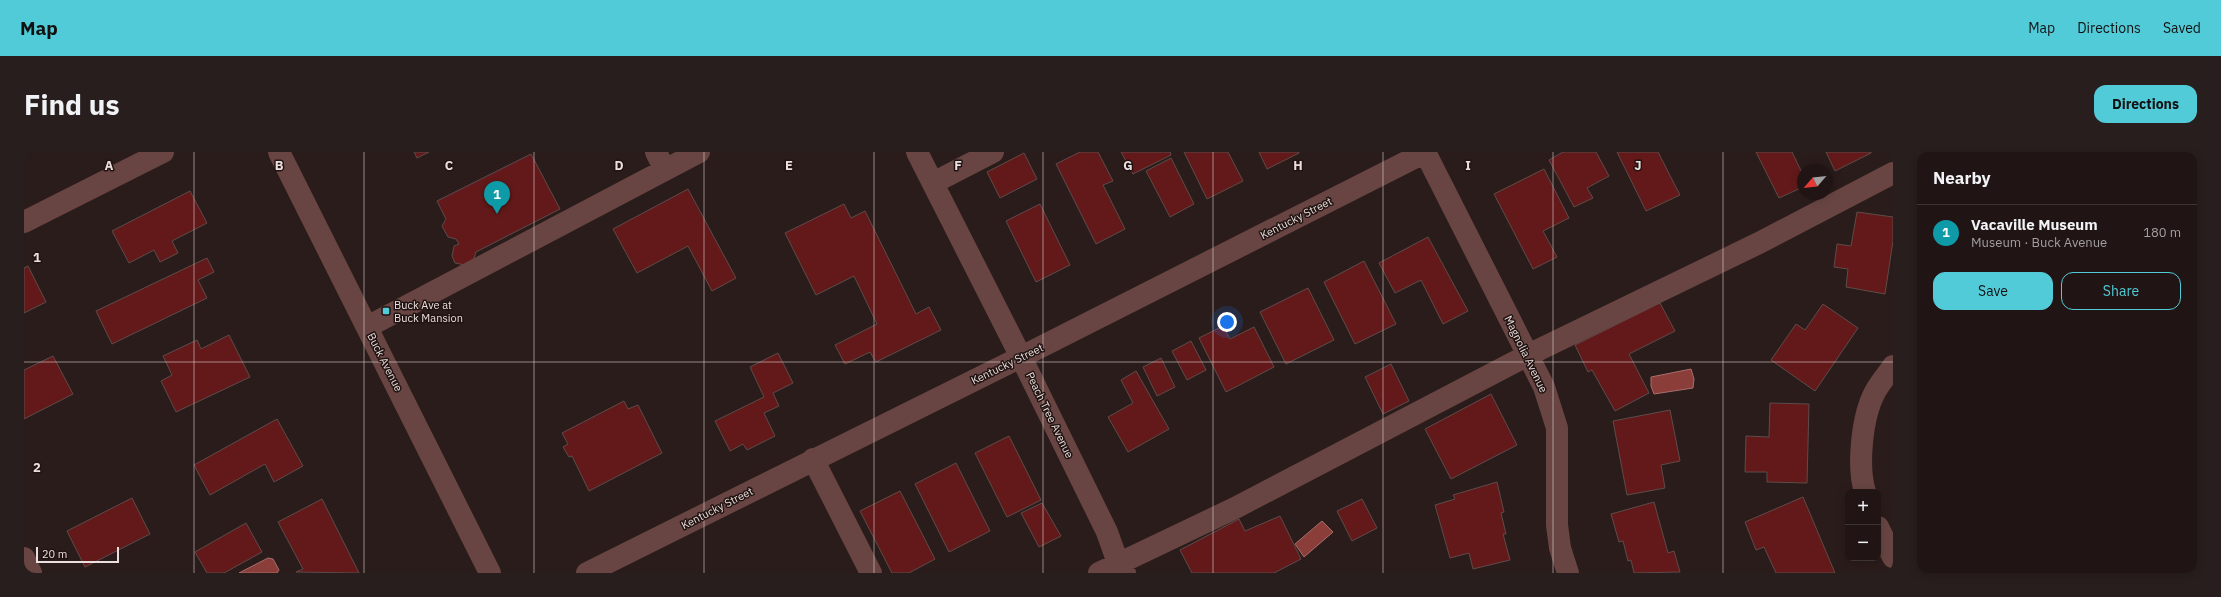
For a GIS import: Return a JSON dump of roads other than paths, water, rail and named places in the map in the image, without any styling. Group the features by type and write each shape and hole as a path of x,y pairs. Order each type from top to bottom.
{"street":[{"path":"24,222 163,152"},
{"name":"Buck Avenue","path":"279,152 490,573"},
{"path":"367,327 660,161 699,152"},
{"name":"Peach Tree Avenue","path":"917,152 1021,357 1107,532 1122,568"},
{"path":"933,183 993,152"},
{"name":"Magnolia Avenue","path":"1426,152 1544,387 1557,428 1557,525 1560,548 1568,573"},
{"name":"Kentucky Street","path":"587,573 813,459 1021,357 1426,152"},
{"path":"1099,573 1122,568 1528,355 1759,243 1893,173"},
{"path":"1865,489 1861,478 1863,432 1874,392 1893,366"},
{"path":"813,459 871,573"},
{"path":"1881,533 1893,557"},
{"path":"24,558 32,573"}],"place":[{"name":"Vacaville Museum","path":"497,214"},
{"name":"Buck Ave at Buck Mansion","path":"386,311"}]}
